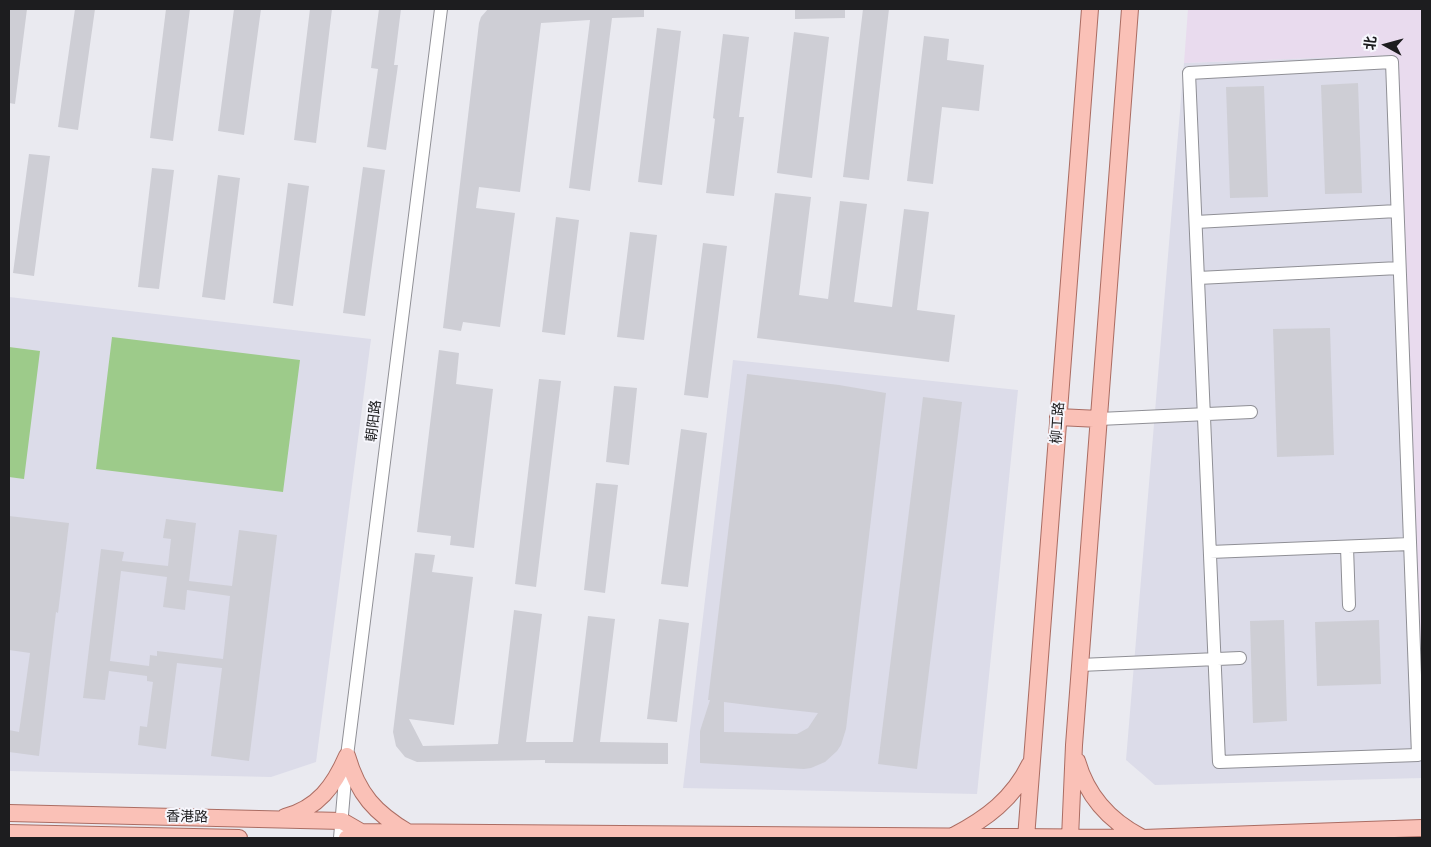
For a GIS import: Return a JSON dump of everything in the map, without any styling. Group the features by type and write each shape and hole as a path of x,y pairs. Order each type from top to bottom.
{"main road":[{"name":"柳工路","path":"1026,838 1090,9"},
{"path":"1070,838 1074,745 1130,9"},
{"path":"1058,417 1099,419"},
{"path":"1074,745 1081,774 1095,801 1116,822 1142,838"},
{"path":"276,819 295,814 313,804 328,791 339,775 347,756"},
{"path":"347,756 359,788 368,802 403,836"},
{"path":"952,838 1000,806 1020,782 1032,759"},
{"name":"香港路","path":"9,813 342,821 354,835 403,836 1142,838 1422,828"},
{"name":"香港路","path":"9,833 240,838"}],"street":[{"name":"朝阳路","path":"340,838 347,756 441,9"},
{"path":"1392,62 1418,755 1218,762 1196,222 1189,73 1392,62"},
{"path":"1196,222 1397,211"},
{"path":"1198,278 1399,268"},
{"path":"1099,419 1251,412"},
{"path":"1210,552 1410,544"},
{"path":"1346,547 1349,605"},
{"path":"1080,665 1240,658"}],"shaded area":[{"path":"1188,9 1422,9 1422,707 1395,55 1184,63"},
{"path":"1395,55 1422,707 1422,778 1155,785 1126,760 1184,63"},
{"path":"9,297 371,339 316,762 271,777 9,771"},
{"path":"733,360 1018,390 977,794 683,788"}],"green space":[{"path":"112,337 300,360 283,492 96,469"},
{"path":"9,347 40,351 24,479 9,477"}],"building":[{"path":"9,9 27,9 15,104 9,103"},
{"path":"75,9 95,9 78,130 58,127"},
{"path":"166,9 190,9 173,141 150,138"},
{"path":"234,9 261,9 244,135 218,131"},
{"path":"310,9 332,9 316,143 294,140"},
{"path":"379,9 401,9 394,65 398,65 386,150 367,147 378,69 371,68"},
{"path":"488,9 644,9 644,17 612,18 590,191 569,188 590,20 541,23 520,192 479,187 476,208 515,213 500,327 463,322 461,331 443,328 479,23 481,17"},
{"path":"795,9 845,9 845,18 795,19"},
{"path":"863,9 889,9 869,180 843,177"},
{"path":"657,28 681,31 662,185 638,182"},
{"path":"794,32 829,37 812,178 777,173"},
{"path":"723,34 749,37 739,117 744,117 734,196 706,193"},
{"path":"924,36 949,39 947,60 984,65 979,111 942,107 933,184 907,181"},
{"path":"1358,83 1362,193 1325,194 1321,85"},
{"path":"1264,86 1268,197 1230,198 1226,87"},
{"path":"29,154 50,156 34,276 13,273"},
{"path":"363,167 385,170 365,316 343,313"},
{"path":"152,168 174,170 159,289 138,287"},
{"path":"218,175 240,178 225,300 202,297"},
{"path":"288,183 309,186 293,306 273,303"},
{"path":"775,193 811,197 799,295 828,299 840,201 867,204 854,302 892,307 904,209 929,212 917,310 955,315 949,362 757,338"},
{"path":"556,217 579,220 565,335 542,332"},
{"path":"630,232 657,235 644,340 617,337"},
{"path":"703,243 727,246 708,398 684,395"},
{"path":"1330,328 1334,455 1277,457 1273,329"},
{"path":"439,350 459,353 456,384 493,389 474,548 450,545 451,536 417,532"},
{"path":"747,374 839,385 886,393 846,729 841,745 825,762 804,769 700,763 700,731 710,700 708,700","holes":["724,702 818,713 808,728 797,734 724,732"]},
{"path":"539,379 561,381 536,587 515,584"},
{"path":"614,386 637,388 629,465 606,462"},
{"path":"923,397 962,402 917,769 878,764"},
{"path":"681,429 707,433 688,587 661,584"},
{"path":"596,483 618,485 605,593 584,590"},
{"path":"9,516 69,523 58,613 56,612 39,756 9,752 9,730 19,732 30,653 9,650"},
{"path":"166,519 196,523 189,581 232,586 239,530 277,535 249,761 211,756 222,668 177,663 166,749 138,745 140,726 147,727 153,682 147,681 147,676 109,671 105,700 83,698 101,549 124,552 122,561 168,566 171,539 163,538","holes":["121,571 167,577 163,607 185,610 187,590 230,596 223,659 157,651 157,656 150,655 149,666 110,661"]},
{"path":"415,553 435,555 432,572 473,577 454,725 409,719 423,746 498,744 514,610 542,614 526,742 573,742 588,616 615,619 600,742 668,743 668,764 545,763 545,760 417,762 405,757 396,746 393,732"},
{"path":"659,619 689,623 677,722 647,719"},
{"path":"1284,620 1287,721 1253,723 1250,621"},
{"path":"1379,620 1381,684 1317,686 1315,622"}]}
